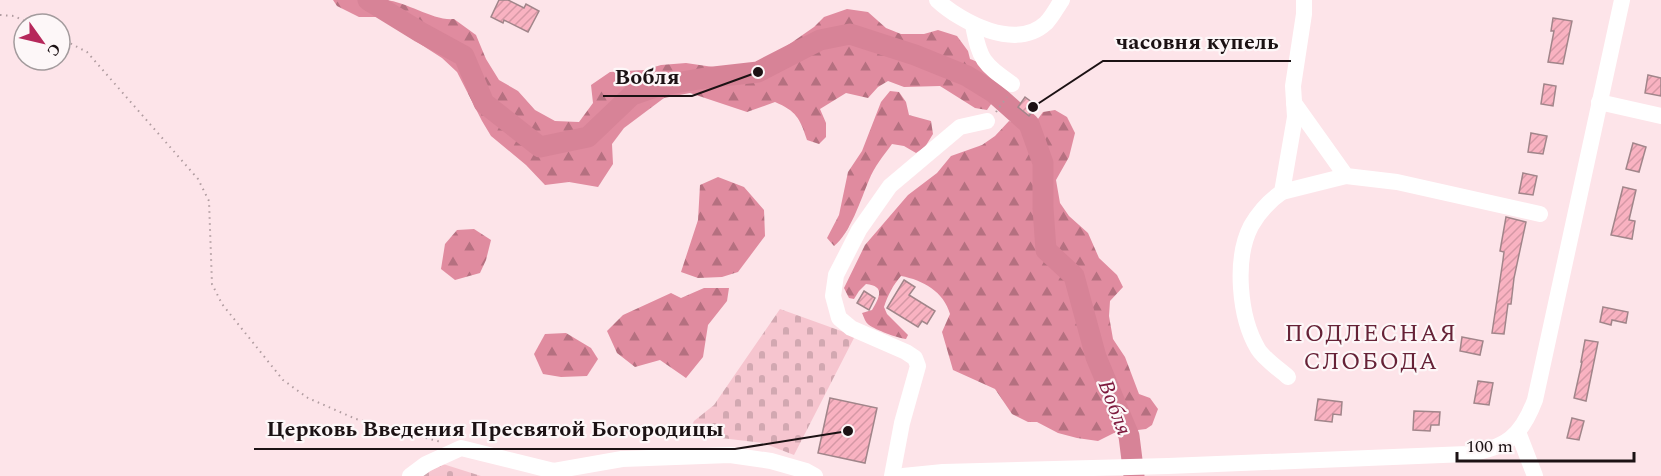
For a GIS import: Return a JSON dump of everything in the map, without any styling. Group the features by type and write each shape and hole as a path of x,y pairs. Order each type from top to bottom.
{"street":[{"path":"937,0 950,12 973,25 1008,35 1028,34 1046,23 1062,0"},
{"path":"1282,192 1295,117 1293,86 1304,0"},
{"path":"903,476 943,472 1467,454 1491,451 1505,443 1529,418 1536,400 1622,0"},
{"path":"973,25 978,48 985,63 1010,90"},
{"path":"1294,102 1346,176"},
{"path":"1599,102 1661,116"},
{"path":"892,476 902,423 918,366 915,358 906,352 851,328 839,318 833,296 836,275 859,230 890,186 960,127 992,117"},
{"path":"1288,377 1258,350 1246,318 1240,259 1251,227 1267,203 1282,192 1346,176 1397,182 1540,214"},
{"path":"1518,432 1535,476"},
{"path":"410,476 426,464 461,448 554,471 622,459 730,455 771,461 806,471 815,476"}],"path":[{"path":"72,44 87,52 198,179 209,201 212,284 222,304 283,380 308,398 356,419 461,448"},
{"path":"992,117 1010,90"}],"green space":[{"path":"333,0 394,1 438,17 454,19 476,35 486,59 499,80 518,91 535,110 555,121 579,122 593,103 591,85 610,72 644,70 661,65 686,63 720,68 768,59 814,27 824,17 847,9 868,12 886,28 901,34 924,34 938,30 957,36 968,51 970,59 981,65 1000,91 987,110 975,108 940,86 904,87 888,81 878,87 868,98 846,93 820,109 826,123 826,137 819,144 807,140 796,116 775,102 747,112 690,93 664,98 624,128 612,144 613,164 598,187 569,182 545,185 526,165 491,136 457,72 442,58 378,17 359,17 337,6"},
{"path":"890,91 899,92 906,102 909,115 931,121 933,134 925,147 916,153 904,146 892,144 871,175 850,225 834,246 827,238 839,215 848,172 862,151 881,102"},
{"path":"1055,110 1067,117 1075,133 1069,157 1056,180 1060,203 1069,216 1088,233 1099,258 1117,275 1123,287 1110,301 1109,316 1113,339 1125,357 1139,394 1150,398 1158,409 1152,425 1146,429 1114,433 1098,441 1058,433 1037,422 1028,422 1012,414 995,389 953,370 942,332 950,314 943,299 932,288 901,276 891,290 884,307 887,314 908,335 906,339 881,331 866,321 862,313 872,310 875,306 879,293 876,287 866,284 854,299 849,298 844,288 865,245 908,195 937,173 951,156 982,145 995,136 1009,121 1021,124 1035,123 1043,112"},
{"path":"718,177 744,187 764,210 765,236 738,272 722,277 698,278 681,272 698,220 700,185"},
{"path":"474,229 491,240 486,260 480,273 455,280 441,269 445,244 457,230"},
{"path":"704,288 729,288 727,301 708,325 703,357 686,378 660,360 635,367 617,353 607,331 623,315 671,293 681,298"},
{"path":"780,309 855,336 794,455 763,443 688,434 694,421 714,405"},
{"path":"566,333 591,348 598,359 587,376 561,377 543,374 534,354 545,334"},
{"path":"443,464 481,476 422,476"}],"building":[{"path":"499,0 508,0 524,8 526,4 539,11 528,32 504,20 503,23 491,17"},
{"path":"1553,18 1572,21 1563,64 1548,62 1554,31 1551,31"},
{"path":"1648,75 1661,78 1661,96 1645,93"},
{"path":"1544,84 1556,86 1553,106 1541,104"},
{"path":"1025,97 1037,106 1029,116 1018,107"},
{"path":"1531,133 1547,136 1543,154 1528,152"},
{"path":"1633,143 1646,147 1639,172 1626,169"},
{"path":"1523,173 1537,176 1533,195 1519,193"},
{"path":"1623,187 1636,190 1629,220 1635,221 1632,239 1611,235"},
{"path":"1506,217 1526,222 1511,304 1508,304 1504,334 1492,333 1504,252 1500,251"},
{"path":"904,280 915,287 909,295 935,311 927,324 922,321 918,327 887,308"},
{"path":"864,291 875,298 869,310 857,303"},
{"path":"1603,307 1628,312 1626,323 1612,320 1611,325 1600,322"},
{"path":"1462,337 1483,341 1480,355 1460,351"},
{"path":"1585,340 1598,342 1586,401 1574,398"},
{"path":"1478,381 1493,383 1489,405 1474,403"},
{"path":"830,398 877,408 865,463 818,453"},
{"path":"1318,399 1342,402 1341,415 1333,414 1332,422 1315,420"},
{"path":"1414,411 1440,412 1439,425 1431,425 1430,431 1413,430"},
{"path":"1572,418 1584,421 1579,440 1567,438"}],"waterway":[{"name":"Вобля","path":"368,0 464,56 484,103 540,147 588,137 632,95 658,86 758,72 820,40 850,34 915,55 967,76 993,92 1029,124 1043,163 1046,250 1074,276 1096,357 1129,436 1134,476"}],"place":[{"name":"Вобля","path":"758,72"},
{"name":"часовня купель","path":"1033,107"},
{"name":"Церковь Введения Пресвятой Богородицы","path":"848,431"}],"district":[{"name":"ПОДЛЕСНАЯ СЛОБОДА","path":"1371,347"}]}
